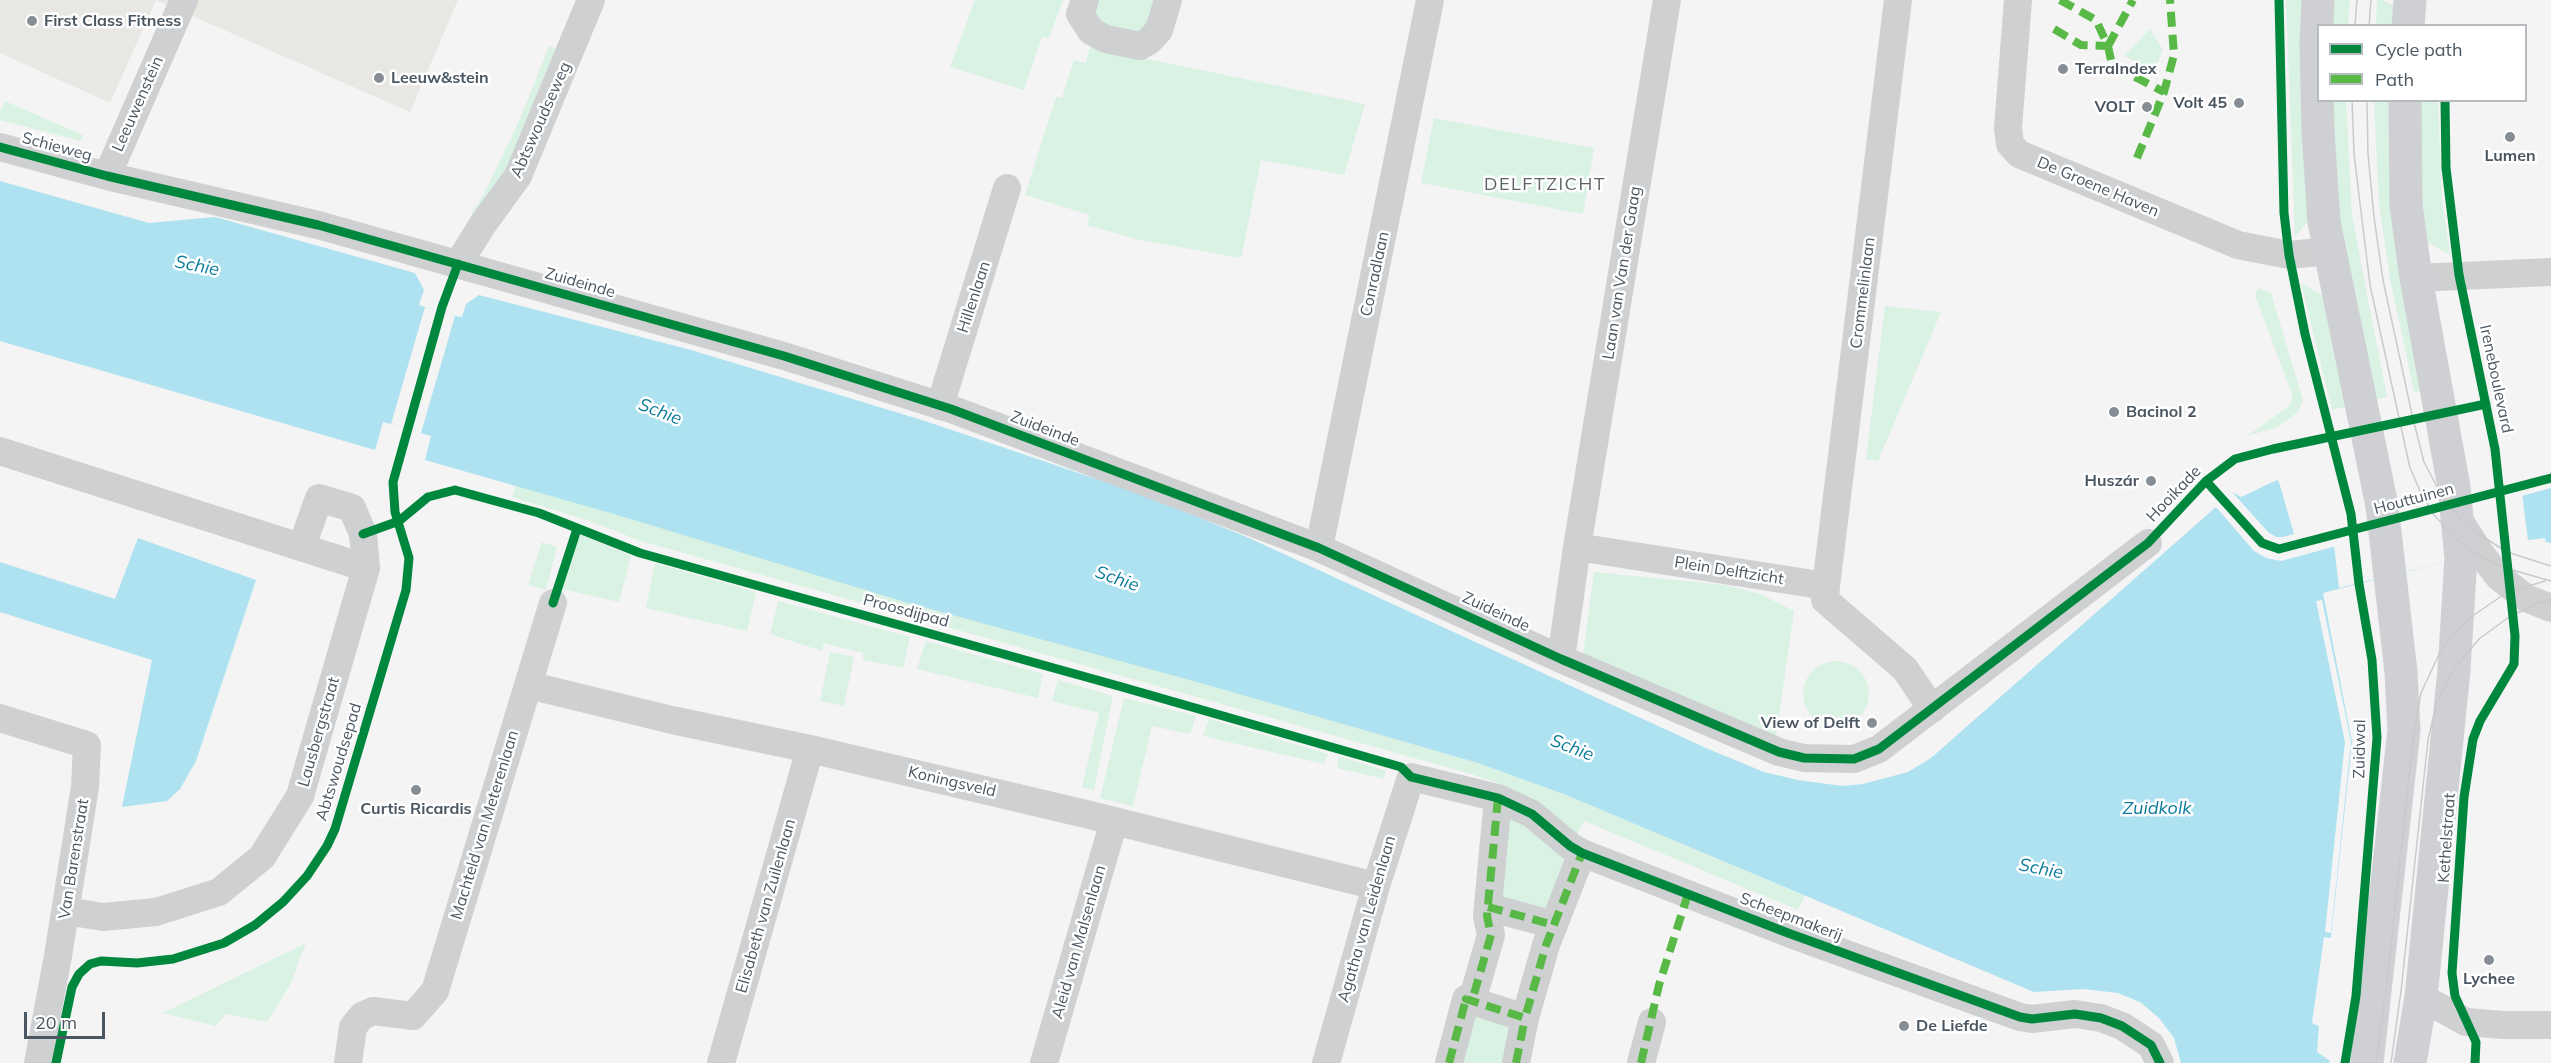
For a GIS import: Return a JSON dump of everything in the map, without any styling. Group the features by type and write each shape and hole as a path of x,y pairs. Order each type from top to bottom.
{"main road":[{"path":"2317,87 2318,0"},
{"path":"2408,24 2410,0"},
{"path":"2317,102 2324,222 2382,506 2401,672 2404,730 2368,1061"},
{"path":"2405,102 2406,205 2416,278 2455,500 2471,556 2454,670 2421,997 2410,1063"}],"street":[{"name":"Leeuwenstein","path":"107,176 184,0"},
{"name":"Abtswoudseweg","path":"458,264 483,224 518,176 591,0"},
{"path":"1085,0 1080,14 1090,31 1106,39 1140,46 1149,41 1159,30 1168,0"},
{"name":"Conradlaan","path":"1319,548 1430,0"},
{"name":"Laan van Van der Gaag","path":"1577,547 1667,0"},
{"name":"Crommelinlaan","path":"1826,586 1898,0"},
{"name":"De Groene Haven","path":"2018,0 2008,128 2010,144 2019,154 2238,245 2289,255 2329,251"},
{"name":"Schieweg","path":"0,147 107,176"},
{"name":"Zuideinde","path":"107,176 318,225 784,356 940,406 1319,548 1561,659 1779,752 1804,758 1854,759 1879,749 1932,709"},
{"name":"Hillenlaan","path":"940,406 1007,188"},
{"path":"2416,278 2551,272"},
{"path":"0,452 366,568"},
{"name":"Lausbergstraat","path":"66,911 103,917 156,912 219,892 262,857 300,796 366,568 363,534 352,508 319,498 302,546"},
{"name":"Hooikade","path":"1932,709 2148,543"},
{"path":"1561,659 1577,547"},
{"name":"Plein Delftzicht","path":"1577,547 1826,586"},
{"path":"2471,556 2489,566 2526,598 2551,608"},
{"path":"1826,586 1825,600 1905,669 1932,709"},
{"name":"Machteld van Meterenlaan","path":"348,1063 353,1027 362,1016 373,1011 413,1016 435,991 553,603"},
{"name":"Koningsveld","path":"528,685 1114,821 1376,886"},
{"name":"Van Barenstraat","path":"0,718 87,745 85,787 66,911 38,1063"},
{"name":"Elisabeth van Zuilenlaan","path":"721,1063 810,749"},
{"name":"Scheepmakerij","path":"1411,777 1498,798 1532,814 1570,846 1582,853 1788,933 2020,1017 2032,1019 2075,1014 2111,1022 2151,1045 2160,1063"},
{"name":"Agatha van Leidenlaan","path":"1326,1063 1376,886 1411,777"},
{"path":"1449,1063 1466,999 1474,994 1491,935 1488,907 1498,798"},
{"name":"Aleid van Malsenlaan","path":"1044,1063 1114,821"},
{"path":"1516,1063 1525,1018 1550,935 1582,853"},
{"path":"1488,907 1550,935"},
{"path":"2421,997 2466,1022 2503,1026 2551,1025"},
{"path":"1466,999 1525,1018"},
{"path":"1641,1063 1652,1022"}],"shaded area":[{"path":"0,0 156,0 110,103 0,53"},
{"name":"Leeuw&stein","path":"156,0 458,0 410,112"}],"green space":[{"path":"975,0 1063,0 1049,38 1042,37 1024,90 950,67"},
{"path":"1097,0 1159,0 1143,38 1097,22 1095,9"},
{"path":"2286,0 2305,0 2313,215 2295,237"},
{"path":"2330,0 2350,0 2348,24 2329,24"},
{"path":"2377,0 2383,0 2396,7 2395,24 2376,24"},
{"path":"2150,29 2163,50 2155,70 2124,56"},
{"path":"549,46 562,50 512,169 477,217 471,214 484,194 520,119"},
{"path":"1090,47 1365,104 1344,175 1261,160 1241,258 1140,240 1087,225 1090,215 1025,195 1056,97 1062,98 1074,60 1086,63"},
{"path":"5,101 83,135 81,141 0,120 0,112"},
{"path":"2328,102 2346,102 2352,216 2387,397 2375,400 2336,202"},
{"path":"2374,102 2391,102 2426,389 2414,392 2390,279 2379,204"},
{"path":"2417,102 2438,102 2442,198 2450,255 2424,240"},
{"path":"1434,118 1594,148 1583,214 1421,183"},
{"path":"2301,283 2326,297 2350,406 2332,410"},
{"path":"2258,288 2271,293 2303,400 2298,412 2278,427 2247,436 2288,407 2293,397 2255,295"},
{"path":"1885,306 1941,312 1878,461 1866,459"},
{"path":"516,485 1478,763 1566,795 1805,896 1798,910 1584,821 1577,835 1506,786 1471,774 641,541 584,519 512,497"},
{"path":"582,535 631,556 619,602 562,589 578,538"},
{"path":"542,542 557,547 546,590 528,585"},
{"path":"655,563 756,592 747,631 646,608"},
{"path":"1594,572 1725,585 1760,594 1794,611 1776,737 1583,655"},
{"path":"778,601 910,637 903,668 863,660 863,653 824,643 822,651 770,634"},
{"path":"926,641 1043,674 1038,698 917,669"},
{"path":"830,652 854,657 844,706 820,701"},
{"path":"1830,661 1842,661 1854,666 1864,676 1869,694 1867,707 1854,722 1842,727 1830,727 1818,722 1808,712 1803,700 1803,688 1808,676 1818,666"},
{"path":"1058,680 1113,696 1094,790 1082,787 1099,713 1052,701"},
{"path":"1124,698 1196,716 1190,734 1152,726 1133,806 1100,798"},
{"path":"1209,719 1328,754 1324,764 1203,736"},
{"path":"1339,756 1386,771 1384,779 1337,768"},
{"path":"1504,808 1577,857 1553,917 1492,900"},
{"path":"306,943 290,985 267,1022 226,1014 216,1026 163,1013"},
{"path":"1471,1008 1518,1021 1510,1063 1456,1063"}],"water":[{"path":"0,181 149,223 215,217 415,273 424,290 419,305 455,316 462,317 466,304 479,295 691,350 922,420 1144,495 1249,538 1706,748 1764,772 1798,780 1842,786 1863,784 1908,772 1931,758 2216,507 2254,551 2266,558 2281,561 2551,488 2551,543 2546,542 2545,538 2529,540 2323,593 2352,742 2331,938 2324,937 2312,1023 2319,1026 2317,1052 2330,1061 2329,1063 2181,1063 2174,1038 2159,1018 2140,1002 2118,993 2083,989 2034,992 1566,795 1478,763 1197,682 905,602 614,514 425,460 431,436 391,424 383,422 375,450 0,341"},
{"path":"2277,480 2294,534 2283,537 2276,537 2268,532 2232,492 2241,497"},
{"path":"138,538 256,580 196,761 180,789 167,801 122,807 152,660 0,612 0,562 115,599"}],"pier":[{"path":"425,307 455,316 421,433 391,424"},
{"path":"2522,493 2528,541 2339,588 2334,545"},
{"path":"2322,600 2351,742 2331,933 2325,932 2345,742 2316,601"}],"tram line":[{"path":"2355,24 2357,0"},
{"path":"2369,24 2371,0"},
{"path":"2352,102 2354,154 2370,285 2410,468 2434,515 2459,541 2477,554 2502,567 2551,581"},
{"path":"2367,102 2368,154 2383,280 2424,462 2445,502 2469,528 2507,552 2551,566"},
{"path":"2376,1063 2414,732 2421,693 2441,650 2468,619 2506,593 2545,581"},
{"path":"2391,1063 2428,740 2437,702 2456,666 2479,639 2509,617 2538,603 2551,600"}],"marked path":[{"path":"2060,0 2096,20 2108,46 2112,65 2164,92"},
{"path":"2108,46 2133,0"},
{"path":"2137,158 2164,92 2174,55 2170,0"},
{"path":"2054,29 2081,45 2108,46"},
{"path":"1498,798 1487,916 1491,935 1474,994 1466,999 1525,1018 1546,945 1582,853"},
{"path":"1641,1063 1659,985 1688,894"},
{"path":"1488,907 1554,925"},
{"path":"1449,1063 1466,999"},
{"path":"1516,1063 1525,1018"}],"cycle path":[{"name":"Zuidwal","path":"2279,0 2284,213 2289,255 2305,334 2351,514 2359,584 2372,660 2377,738 2356,996 2345,1063"},
{"name":"Ireneboulevard","path":"2445,102 2446,168 2459,275 2495,449 2515,636 2514,664 2480,721 2473,739 2464,797 2452,973 2455,996 2476,1042 2475,1063"},
{"name":"Ireneboulevard","path":"0,147 107,176 318,225 784,356 951,409 1319,548 1561,659 1779,752 1804,758 1854,759 1879,749 2148,543 2206,481 2235,459 2486,404"},
{"name":"Abtswoudsepad","path":"56,1063 72,987 79,974 90,964 101,961 137,963 173,959 224,943 255,925 283,902 307,876 327,846 335,829 406,590 409,558 395,512 393,482 442,307 458,264"},
{"name":"Houttuinen","path":"2206,481 2262,543 2279,549 2551,478"},
{"name":"Proosdijpad","path":"363,534 399,521 428,497 455,490 539,513 640,553 1401,767 1411,777 1498,798 1532,814 1570,846 1582,853 1788,933 2020,1017 2032,1019 2075,1014 2101,1018 2122,1026 2151,1045 2160,1063"},
{"path":"553,603 577,529"}],"place":[{"name":"First Class Fitness","path":"32,21"},
{"name":"TerraIndex","path":"2063,69"},
{"name":"Leeuw&stein","path":"379,78"},
{"name":"Volt 45","path":"2239,103"},
{"name":"VOLT","path":"2147,107"},
{"name":"Lumen","path":"2510,137"},
{"name":"Bacinol 2","path":"2114,412"},
{"name":"Huszár","path":"2151,481"},
{"name":"View of Delft","path":"1872,723"},
{"name":"Curtis Ricardis","path":"416,790"},
{"name":"Lychee","path":"2489,960"},
{"name":"De Liefde","path":"1904,1026"}],"district":[{"name":"DELFTZICHT","path":"1545,185"}],"water label":[{"name":"Schie","path":"197,266"},
{"name":"Schie","path":"660,412"},
{"name":"Schie","path":"1117,579"},
{"name":"Schie","path":"1572,748"},
{"name":"Zuidkolk","path":"2157,809"},
{"name":"Schie","path":"2041,869"}]}
